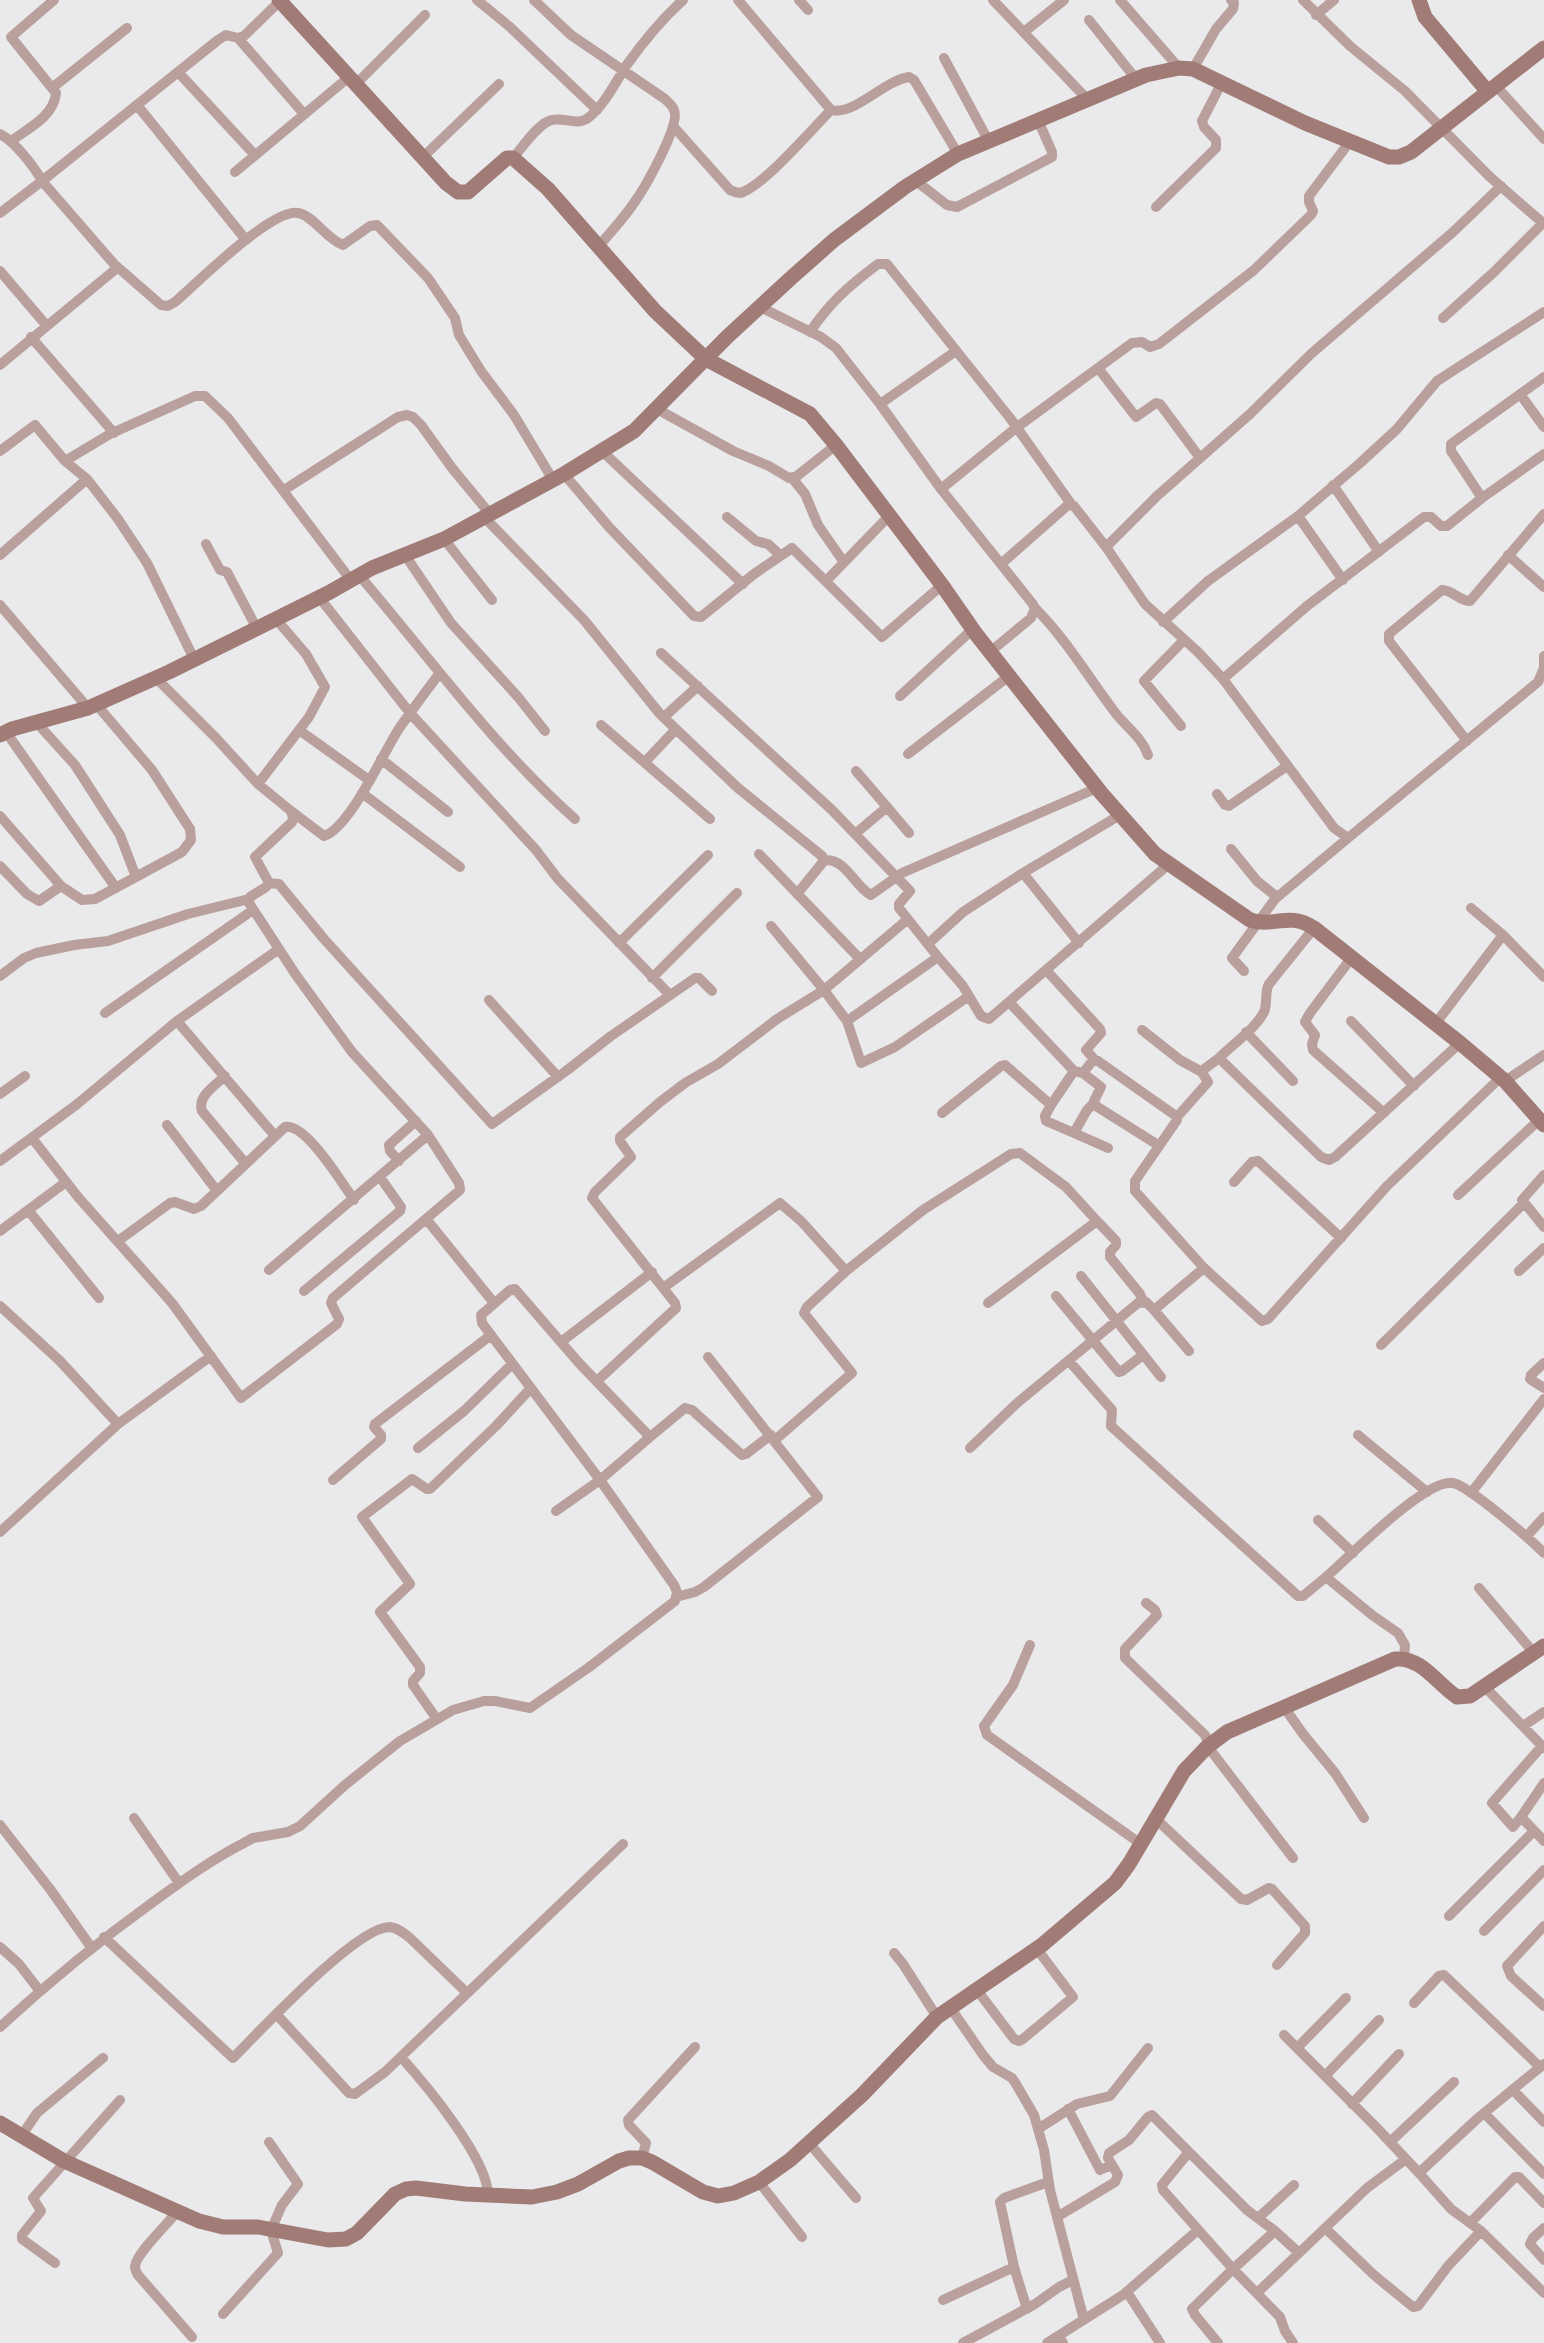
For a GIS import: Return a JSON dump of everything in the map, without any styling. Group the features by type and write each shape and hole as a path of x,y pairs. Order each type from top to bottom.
{"street":[{"path":"11,141 44,117 55,104 56,93 11,37 54,0"},
{"path":"0,213 226,35 238,38 244,36 280,0 446,183 462,193 468,192 507,158 513,158 548,189 655,311 706,359 810,414 836,445 1009,676 1097,788 1155,854 1250,920 1296,919 1314,928 1436,1023 1503,1079 1542,1122 1458,1196"},
{"path":"477,0 510,27 597,110"},
{"path":"534,0 571,35 622,72 665,99 675,110 670,137 638,197 598,247"},
{"path":"513,158 544,123 552,120 577,122 586,120 597,110 662,18 683,0"},
{"path":"738,0 831,110 838,112 849,109 880,89 909,77 914,80 958,154"},
{"path":"799,0 808,10"},
{"path":"993,0 1087,99"},
{"path":"1024,32 1064,0"},
{"path":"1120,0 1186,69 1305,123 1389,157 1411,152 1544,48"},
{"path":"116,888 3,734 92,706 156,678 319,597 354,577 444,539 559,477 634,431 760,307 834,240 916,181 958,154 988,140 1146,75 1186,69 1233,9 1234,3 1231,0"},
{"path":"1303,0 1350,46 1405,91 1501,186 1544,224 1443,318"},
{"path":"1316,15 1334,0"},
{"path":"1419,0 1421,13 1492,89 1543,134"},
{"path":"235,172 304,114 352,80 425,15"},
{"path":"1089,20 1136,79"},
{"path":"52,88 127,28"},
{"path":"238,38 304,114"},
{"path":"944,58 988,140"},
{"path":"178,72 254,154"},
{"path":"423,157 499,84"},
{"path":"1156,207 1216,148 1216,140 1204,127 1202,121 1221,84"},
{"path":"137,105 246,240"},
{"path":"673,126 730,190 737,193 745,191 761,180 831,110"},
{"path":"916,181 947,206 957,207 1052,157 1038,120"},
{"path":"0,134 11,141 35,169 42,181 117,268 161,305 168,306 176,302 246,240 281,214 298,213 309,219 333,242 343,245 370,226 377,225 382,228 428,278 455,318 459,334 481,371 559,477 690,613 701,617 789,548 795,548 882,637 942,585"},
{"path":"942,489 1016,428 1098,368 1135,342 1142,342 1150,347 1159,344 1276,251 1311,215 1313,211 1308,199 1310,193 1351,140"},
{"path":"1106,547 1250,414 1312,353 1453,232 1501,186"},
{"path":"810,332 834,299 878,264 882,263 891,267 1106,547 1145,604 1223,679 1334,828 1348,838"},
{"path":"2,359 117,268"},
{"path":"0,271 46,325"},
{"path":"760,307 836,348 942,489 1035,608 1057,632 1118,716 1141,741 1148,755"},
{"path":"1163,622 1208,581 1298,516 1397,429 1437,381 1544,312"},
{"path":"31,337 114,433"},
{"path":"880,404 956,351"},
{"path":"1098,368 1136,417 1156,403 1160,404 1200,458"},
{"path":"1482,498 1450,451 1451,444 1544,377"},
{"path":"1520,394 1544,427"},
{"path":"65,461 114,433 195,396 205,396 228,418 354,577 413,638 439,674 521,768 575,819"},
{"path":"661,405 733,451 792,478 805,494 818,525 843,561"},
{"path":"284,490 388,423 407,415 413,417 421,424 487,516 584,620 647,700 738,788 824,860"},
{"path":"0,451 35,425 65,461 87,480 118,519 147,563 194,659"},
{"path":"792,478 836,445"},
{"path":"602,451 742,584"},
{"path":"1223,679 1307,606 1424,517 1431,517 1441,526 1447,526 1544,454"},
{"path":"0,555 87,480"},
{"path":"1333,485 1379,552"},
{"path":"1001,564 1071,504"},
{"path":"1467,741 1389,641 1389,634 1442,590 1448,590 1463,600 1470,601 1544,514"},
{"path":"1298,516 1343,580"},
{"path":"727,517 756,541 768,544 780,555"},
{"path":"826,581 888,517"},
{"path":"444,539 492,600"},
{"path":"206,544 217,567 227,572 256,627"},
{"path":"405,555 451,623 545,730"},
{"path":"1508,555 1544,587"},
{"path":"319,597 410,713 528,841 558,879 670,995"},
{"path":"0,605 152,770 192,835 182,852 95,899 82,900 61,886 0,816"},
{"path":"990,651 1031,618 1035,608"},
{"path":"258,784 318,703 325,687 306,654 274,618"},
{"path":"900,696 973,629"},
{"path":"1181,726 1144,681 1184,640"},
{"path":"661,653 897,876 910,891 899,905 984,1019 993,1017 1010,1003 1169,864"},
{"path":"1244,971 1232,958 1276,898 1538,682 1544,668 1544,656"},
{"path":"156,678 258,784 324,836 332,834 362,793 410,713 439,674"},
{"path":"909,754 1009,676"},
{"path":"664,717 698,686"},
{"path":"36,722 75,765 88,785 120,835 136,877"},
{"path":"601,725 710,819"},
{"path":"645,762 676,729"},
{"path":"299,730 369,780"},
{"path":"381,759 448,812"},
{"path":"1217,794 1229,806 1287,766"},
{"path":"855,771 909,833"},
{"path":"824,860 832,860 839,864 871,895 897,876 1097,788"},
{"path":"362,793 460,867"},
{"path":"855,834 887,807"},
{"path":"268,883 255,856 292,822 291,811"},
{"path":"928,944 963,912 1120,815"},
{"path":"1231,849 1257,881 1276,898"},
{"path":"759,854 860,959"},
{"path":"619,943 708,855"},
{"path":"796,894 824,860"},
{"path":"0,866 27,894 39,901 61,886"},
{"path":"1023,873 1078,943"},
{"path":"105,1013 251,904 268,883"},
{"path":"268,883 279,884 324,939 489,1123 495,1123 611,1036 698,978 712,991"},
{"path":"652,978 737,893"},
{"path":"32,1138 66,1182 172,1303 238,1396 243,1397 337,1324 338,1316 331,1300 427,1220 458,1192 460,1186 428,1135 352,1052 279,949 251,904"},
{"path":"0,976 36,952 108,941 188,914 251,904"},
{"path":"1471,908 1503,935 1544,977"},
{"path":"597,1381 675,1311 675,1303 592,1198 595,1192 631,1157 620,1141 620,1137 677,1089 718,1064 777,1019 825,990 908,919"},
{"path":"771,926 825,990 847,1021 862,1063 894,1047 969,996"},
{"path":"1202,1072 1246,1032 1263,1013 1269,984 1314,928"},
{"path":"1436,1023 1503,935"},
{"path":"0,1161 76,1104 177,1021 279,949"},
{"path":"847,1021 938,957"},
{"path":"1352,957 1310,1012 1305,1022 1315,1035 1313,1050 1384,1113"},
{"path":"1047,971 1100,1029 1101,1033 1086,1050 1095,1059 1177,1117"},
{"path":"489,1000 558,1077"},
{"path":"1010,1003 1079,1072 1101,1087 1094,1103 1087,1110 1074,1133"},
{"path":"177,1021 275,1136"},
{"path":"1352,1021 1414,1086"},
{"path":"1142,1030 1171,1053 1202,1072 1208,1082 1177,1117 1158,1145 1135,1181 1135,1191 1204,1268 1260,1320 1265,1321 1387,1186 1503,1079 1544,1055"},
{"path":"1246,1032 1293,1081"},
{"path":"1219,1058 1325,1160 1335,1157 1460,1043"},
{"path":"1095,1059 1079,1072 1051,1105 1045,1116 1046,1121 1108,1148"},
{"path":"942,1113 1003,1065 1051,1105"},
{"path":"0,1094 25,1076"},
{"path":"225,1076 202,1098 200,1104 202,1111 245,1163"},
{"path":"1094,1103 1158,1145"},
{"path":"399,1161 389,1149 389,1145 416,1121"},
{"path":"167,1125 217,1191"},
{"path":"118,1241 153,1213 170,1203 175,1202 194,1209 201,1206 285,1127 298,1128 312,1143 354,1200"},
{"path":"269,1270 428,1135"},
{"path":"556,1511 600,1480 685,1408 692,1410 742,1455 773,1438 852,1373 804,1313 807,1307 846,1271 923,1210 1015,1152 1024,1155 1066,1187 1116,1241 1110,1257 1140,1294 1143,1301 1154,1310 1189,1351"},
{"path":"1234,1182 1252,1162 1258,1161 1341,1238"},
{"path":"1544,1175 1523,1197 1523,1204 1544,1227"},
{"path":"304,1291 400,1211 401,1207 380,1177"},
{"path":"0,1231 66,1182"},
{"path":"663,1288 780,1203 802,1222 846,1271"},
{"path":"1382,1345 1523,1204"},
{"path":"28,1210 99,1298"},
{"path":"427,1220 494,1303"},
{"path":"988,1303 1097,1221"},
{"path":"1519,1271 1544,1248"},
{"path":"1154,1310 1204,1268"},
{"path":"561,1342 652,1272"},
{"path":"1080,1276 1161,1377"},
{"path":"0,2027 39,1990 91,1947 179,1883 228,1851 253,1838 288,1832 300,1826 345,1785 400,1741 436,1718 453,1710 484,1701 505,1702 525,1709 530,1708 670,1607 677,1592 674,1585 600,1480 480,1319 494,1303 510,1290 515,1289 650,1437"},
{"path":"1056,1296 1092,1342 1120,1372 1143,1355"},
{"path":"970,1448 1016,1404 1143,1301"},
{"path":"0,1306 60,1361 118,1424"},
{"path":"333,1480 381,1438 374,1425 491,1335"},
{"path":"0,1532 118,1424 211,1356"},
{"path":"676,1597 704,1587 818,1499 818,1495 708,1357"},
{"path":"1070,1361 1112,1410 1111,1426 1171,1483 1298,1596 1303,1596 1412,1501 1444,1483 1463,1486 1544,1552"},
{"path":"1544,1363 1530,1378 1544,1388"},
{"path":"418,1448 464,1411 512,1364"},
{"path":"436,1718 412,1683 420,1673 420,1667 380,1612 410,1584 362,1517 412,1479 427,1489 430,1488 496,1426 530,1389"},
{"path":"1471,1493 1544,1399"},
{"path":"1359,1435 1427,1492"},
{"path":"1527,1536 1544,1517"},
{"path":"1318,1520 1353,1553"},
{"path":"1326,1576 1372,1615 1398,1633 1405,1645 1404,1659"},
{"path":"0,2123 64,2161 177,2212 218,2226 271,2230 338,2240 357,2233 394,2194 406,2189 532,2197 557,2192 578,2184 619,2161 629,2158 642,2158 652,2162 703,2192 718,2196 734,2193 759,2182 810,2143 937,2018 1037,1949 1115,1883 1184,1771 1210,1744 1227,1732 1395,1659 1404,1659 1423,1668 1457,1697 1470,1696 1539,1649 1479,1588"},
{"path":"1146,1603 1155,1610 1157,1615 1125,1649 1124,1655 1206,1736 1212,1752 1293,1858"},
{"path":"1030,1645 1013,1685 984,1730 1005,1750 1141,1844"},
{"path":"1484,1686 1543,1747 1492,1803 1513,1827 1544,1783"},
{"path":"1284,1707 1335,1773 1364,1818"},
{"path":"1523,1726 1544,1712"},
{"path":"134,1818 179,1883"},
{"path":"1521,1818 1544,1841"},
{"path":"1156,1819 1240,1899 1247,1900 1269,1888 1272,1889 1305,1926 1305,1933 1277,1965"},
{"path":"0,1825 50,1888 91,1947"},
{"path":"1449,1916 1534,1831"},
{"path":"277,2015 350,2093 356,2094 401,2057 466,1992 623,1844"},
{"path":"1484,1931 1544,1870"},
{"path":"1544,1926 1507,1966 1510,1976 1544,2006"},
{"path":"104,1937 232,2058 338,1956 360,1939 389,1927 400,1930 410,1938 466,1992"},
{"path":"0,1947 19,1964 39,1990"},
{"path":"977,1990 1014,2039 1019,2041 1023,2039 1072,1998 1037,1949"},
{"path":"894,1953 937,2018"},
{"path":"1414,2003 1439,1976 1444,1975 1542,2065 1419,2173"},
{"path":"1297,2048 1346,1998"},
{"path":"950,2007 993,2067 1012,2078 1034,2115 1044,2150 1048,2182 1084,2320"},
{"path":"1325,2076 1379,2020"},
{"path":"1284,2035 1390,2142 1451,2209 1481,2231 1544,2293"},
{"path":"642,2158 646,2143 629,2125 628,2120 695,2047"},
{"path":"1038,2128 1068,2109 1089,2100 1110,2096 1148,2048"},
{"path":"1352,2104 1399,2054"},
{"path":"401,2057 434,2096 480,2164 488,2184 488,2195"},
{"path":"22,2135 37,2113 103,2058"},
{"path":"1390,2142 1454,2082"},
{"path":"1513,2090 1544,2122"},
{"path":"55,2263 23,2241 21,2237 41,2211 33,2198 120,2100"},
{"path":"1068,2109 1100,2170 1112,2165"},
{"path":"1484,2114 1544,2174"},
{"path":"1057,2217 1115,2182 1118,2175 1108,2157 1109,2153 1129,2140 1150,2115 1247,2210 1299,2253"},
{"path":"223,2314 278,2253 271,2230 282,2205 298,2184 269,2142"},
{"path":"810,2143 856,2198"},
{"path":"1188,2153 1162,2187 1198,2230 1280,2317 1293,2343"},
{"path":"1257,2293 1367,2188 1406,2159"},
{"path":"1470,2223 1515,2177 1519,2177 1544,2203"},
{"path":"759,2182 802,2237"},
{"path":"1027,2309 1014,2267 1000,2202 1004,2198 1048,2182"},
{"path":"1258,2218 1294,2185"},
{"path":"177,2212 140,2255 135,2265 138,2275 192,2337"},
{"path":"1325,2228 1374,2275 1413,2307 1418,2306 1448,2266 1481,2231"},
{"path":"1544,2228 1530,2244 1544,2260"},
{"path":"1047,2343 1060,2340 1084,2320 1110,2305 1198,2230"},
{"path":"1218,2343 1195,2316 1192,2309 1275,2231"},
{"path":"944,2300 1014,2267"},
{"path":"963,2343 1027,2309 1073,2280"},
{"path":"1126,2292 1160,2343"}]}
